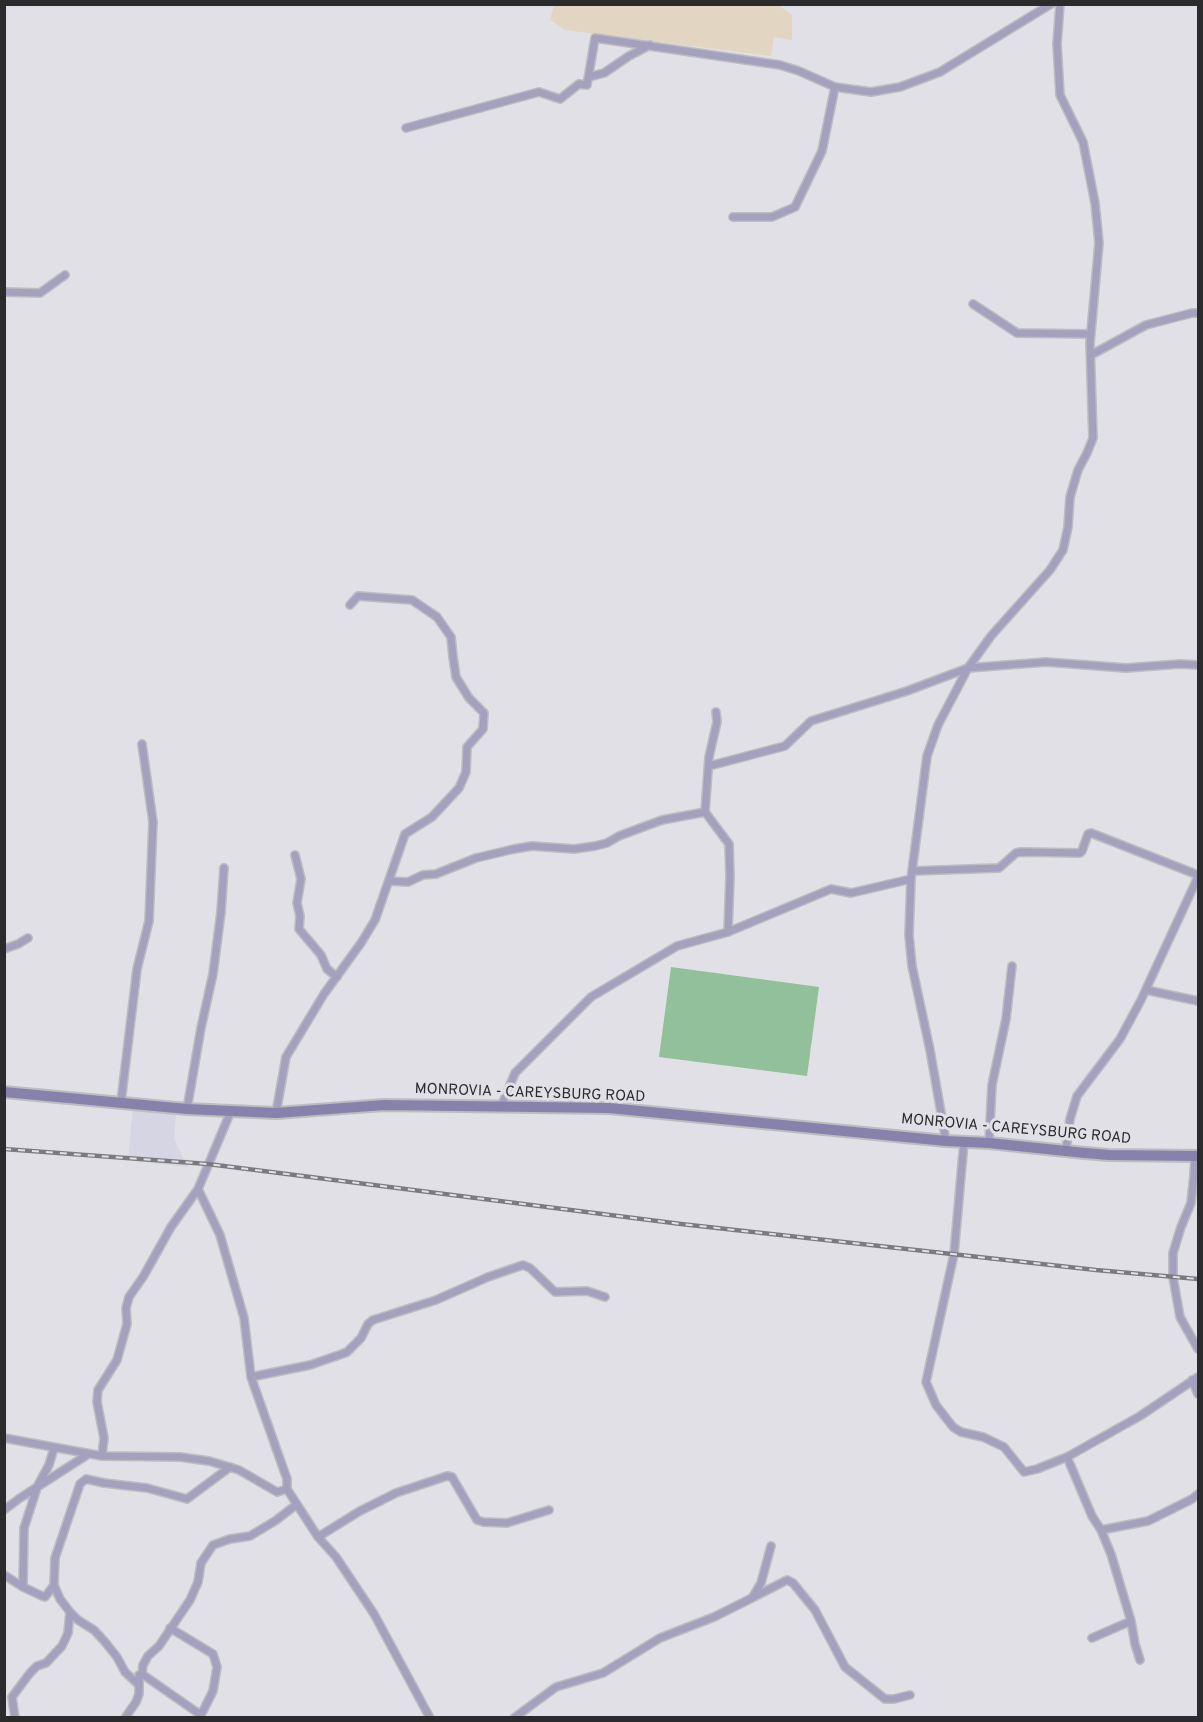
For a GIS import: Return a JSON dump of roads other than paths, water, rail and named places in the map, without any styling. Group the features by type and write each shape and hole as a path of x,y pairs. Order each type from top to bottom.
{"main road":[{"name":"MONROVIA - CAREYSBURG ROAD","path":"4,1092 187,1109 276,1113 384,1105 609,1108 1109,1155 1197,1156"}],"street":[{"path":"406,128 539,92 560,99 579,84 587,86 595,38 780,64 835,87 871,92 900,87 940,72 1052,4"},
{"path":"946,1141 912,966 909,935 912,875 927,756 938,725 968,668 991,636 1050,570 1063,550 1068,527 1070,497 1078,470 1093,438 1091,334 1099,243 1095,203 1083,142 1060,94 1057,44 1060,4"},
{"path":"589,77 604,73 650,45"},
{"path":"733,217 772,217 795,207 822,151 835,87"},
{"path":"4,292 40,293 65,275"},
{"path":"973,304 1017,333 1091,334"},
{"path":"1091,354 1146,325 1198,313"},
{"path":"276,1113 286,1057 310,1016 375,920 405,834 432,817 459,788 466,772 467,747 483,729 484,713 469,698 456,677 452,637 437,617 411,600 357,596 350,605"},
{"path":"709,766 785,746 812,721 907,691 968,668 1046,662 1126,668 1198,665"},
{"path":"716,712 717,722 712,738 705,812 729,844 728,932"},
{"path":"121,1102 137,969 149,921 153,822 142,744"},
{"path":"389,881 408,882 476,858 513,849 532,846 574,849 595,846 662,820 705,812"},
{"path":"501,1107 515,1073 591,997 677,946 728,932 831,889 851,893 912,875 999,868 1022,852 1080,853 1088,834 1091,833 1198,876 1146,990 1120,1039 1077,1096 1070,1119 1066,1150"},
{"path":"296,855 301,879 297,903 300,916 299,929 321,955 327,969 337,977"},
{"path":"187,1109 213,974 224,868"},
{"path":"4,950 28,938"},
{"path":"989,1143 992,1084 1006,1019 1012,966"},
{"path":"1146,990 1198,1001"},
{"path":"102,1456 104,1438 97,1402 98,1390 117,1360 127,1324 126,1308 129,1297 171,1227 198,1189 231,1111"},
{"path":"964,1142 954,1254 926,1383 936,1406 953,1426 961,1432 983,1437 1004,1447 1024,1472 1067,1456 1140,1416 1195,1378 1198,1394"},
{"path":"1197,1156 1191,1203 1173,1254 1173,1277 1180,1317 1198,1350"},
{"path":"198,1189 220,1235 244,1318 251,1377 286,1479 287,1490 374,1614 430,1718"},
{"path":"251,1377 310,1365 347,1352 361,1338 368,1324 373,1320 436,1300 523,1265 530,1268 555,1292 587,1291 605,1297"},
{"path":"4,1438 87,1455 180,1457 209,1461 239,1470 277,1492 287,1490"},
{"path":"23,1587 24,1528 54,1448"},
{"path":"4,1510 87,1455"},
{"path":"1067,1456 1111,1554 1140,1660"},
{"path":"139,1685 124,1672 117,1657 100,1636 70,1612 60,1599 54,1585 55,1558 80,1484 86,1479 147,1488 187,1499 230,1467"},
{"path":"318,1537 360,1511 396,1493 447,1476 452,1477 460,1488 477,1520 507,1523 549,1510"},
{"path":"1101,1530 1148,1521 1198,1494"},
{"path":"125,1718 139,1694 143,1665 148,1656 159,1646 190,1600 198,1582 201,1563 213,1545 230,1539 250,1536 296,1505"},
{"path":"752,1598 761,1583 771,1546"},
{"path":"4,1575 45,1597 54,1585"},
{"path":"514,1718 556,1688 603,1673 660,1638 714,1617 787,1580 793,1582 801,1590 815,1610 845,1667 885,1699 910,1695"},
{"path":"15,1718 12,1697 30,1673 37,1666 46,1663 62,1646 68,1633 70,1612"},
{"path":"1092,1638 1131,1621"},
{"path":"142,1674 198,1713 202,1713 213,1691 217,1667 213,1654 170,1628"}],"railway":[{"path":"4,1149 208,1164 681,1224 1096,1270 1198,1279"}]}
